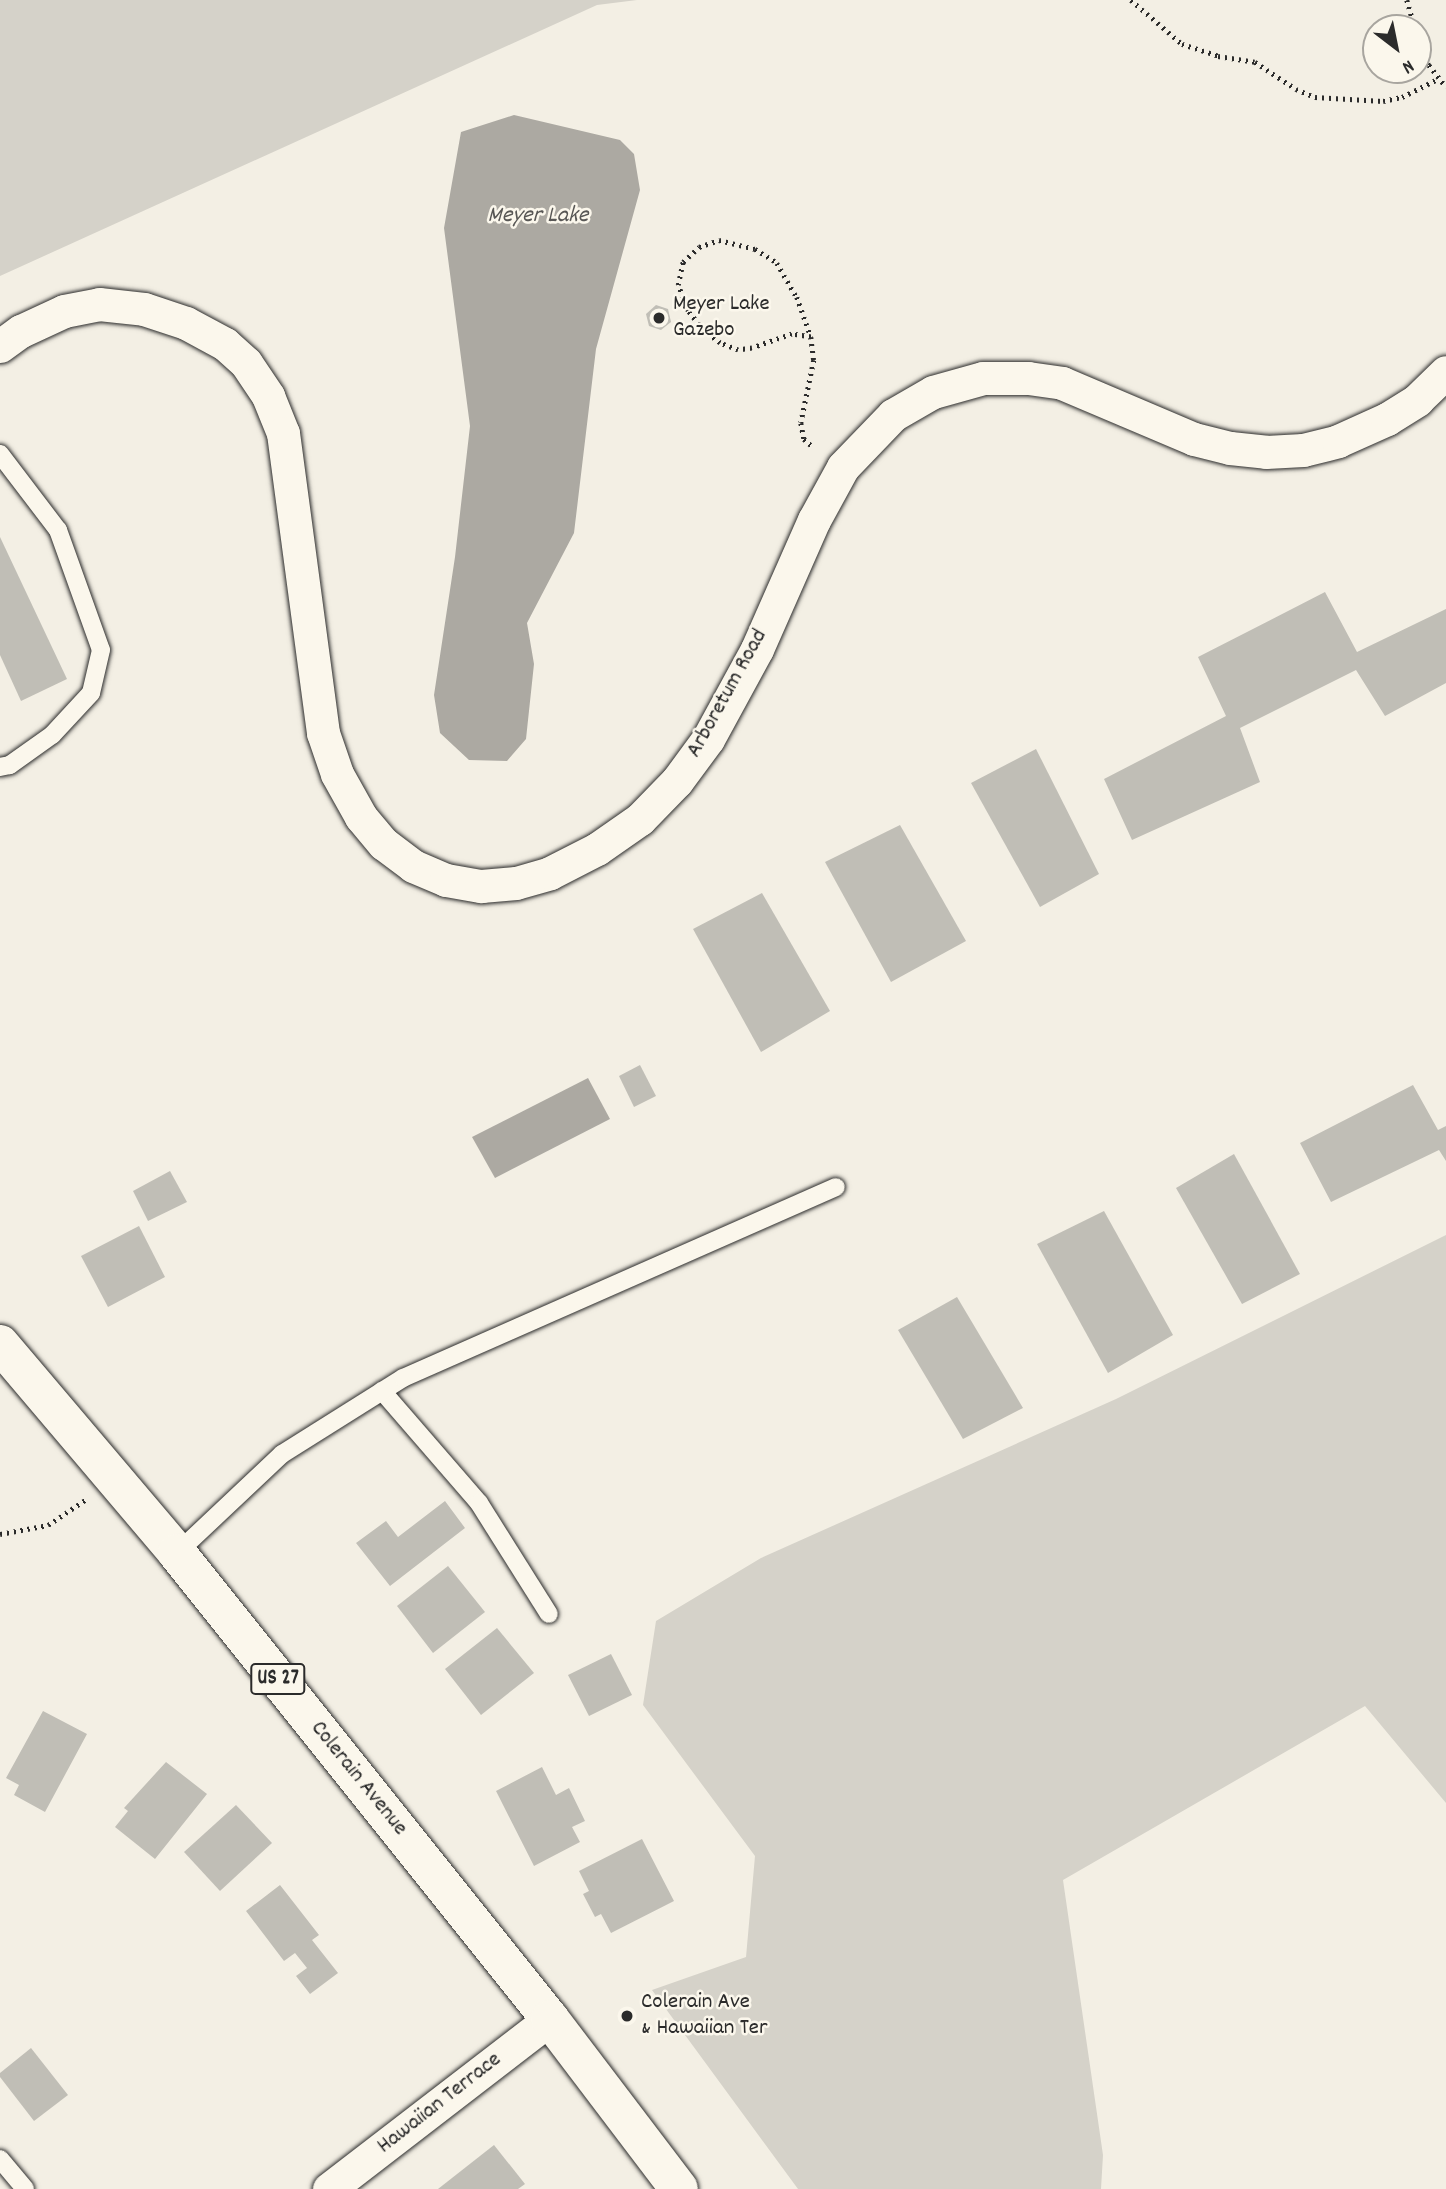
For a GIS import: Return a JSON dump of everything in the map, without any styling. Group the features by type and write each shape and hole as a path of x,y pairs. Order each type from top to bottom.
{"main road":[{"name":"Colerain Avenue","path":"0,1344 177,1553 550,2019 679,2189"}],"street":[{"name":"Arboretum Road","path":"0,346 21,331 64,311 99,304 144,309 186,323 225,344 246,363 268,396 283,433 323,733 337,774 361,817 384,844 413,866 446,880 481,886 516,883 550,873 597,849 639,819 677,781 708,739 757,649 814,520 843,467 893,415 933,392 983,378 1028,378 1062,383 1194,439 1230,448 1266,452 1303,450 1350,436 1387,419 1417,400 1446,372"},
{"name":"Hawaiian Terrace","path":"329,2189 550,2019"}],"lane":[{"path":"0,454 58,530 101,650 91,693 52,735 10,765 0,766"},
{"path":"177,1553 282,1454 403,1378 836,1186"},
{"path":"382,1391 479,1503 549,1614"},
{"path":"0,2159 25,2189"}],"path":[{"path":"1131,0 1182,44 1218,56 1255,62 1296,89 1315,97 1383,101 1402,97 1438,79"},
{"path":"1432,66 1438,79 1446,87"},
{"path":"811,337 792,334 738,350 720,343 703,330 688,311 678,285 683,262 699,247 719,240 755,249 777,263 797,297 811,337 814,360 801,423 804,439 843,467"},
{"path":"0,1534 48,1525 78,1506 113,1476"}],"shaded area":[{"path":"0,0 637,0 597,5 0,276"},
{"path":"1446,1235 1446,1803 1365,1706 1063,1880 1103,2155 1101,2189 798,2189 652,1990 746,1957 755,1856 643,1705 656,1621 761,1558 1116,1399"}],"water":[{"name":"Meyer Lake","path":"514,115 620,140 634,154 640,190 596,349 574,533 527,623 534,664 526,739 507,761 469,760 440,733 434,695 455,557 470,426 444,228 461,132"},
{"path":"588,1078 610,1119 495,1178 472,1137"}],"building":[{"name":"Meyer Lake Gazebo","path":"656,305 668,309 671,322 661,330 649,326 646,314"},
{"path":"0,537 67,679 21,701 0,655"},
{"path":"1325,592 1357,652 1446,609 1446,683 1385,716 1356,670 1240,728 1260,782 1132,840 1104,779 1226,716 1198,657"},
{"path":"1036,749 1099,874 1040,907 971,783"},
{"path":"900,825 966,941 891,982 825,862"},
{"path":"762,893 830,1011 761,1052 693,929"},
{"path":"640,1065 656,1096 634,1107 619,1076"},
{"path":"1413,1085 1438,1130 1446,1126 1446,1161 1439,1150 1331,1202 1300,1143"},
{"path":"1234,1154 1300,1274 1242,1304 1176,1188"},
{"path":"170,1171 187,1202 148,1221 133,1191"},
{"path":"1104,1211 1173,1335 1108,1373 1037,1244"},
{"path":"139,1226 165,1277 108,1307 81,1256"},
{"path":"957,1297 1023,1408 963,1439 898,1330"},
{"path":"445,1501 465,1528 390,1586 356,1543 386,1521 398,1537"},
{"path":"448,1566 485,1612 433,1653 397,1606"},
{"path":"497,1628 534,1673 481,1715 445,1669"},
{"path":"611,1654 632,1695 589,1716 568,1675"},
{"path":"43,1711 87,1734 45,1812 14,1795 19,1785 6,1778"},
{"path":"166,1762 207,1794 155,1859 115,1827 128,1811 124,1808"},
{"path":"542,1767 556,1795 569,1788 585,1821 572,1827 580,1842 534,1866 496,1791"},
{"path":"236,1805 272,1843 220,1891 184,1852"},
{"path":"642,1839 674,1901 611,1933 601,1914 595,1917 583,1894 589,1891 579,1871"},
{"path":"280,1885 319,1935 312,1940 338,1973 310,1994 296,1976 307,1968 295,1953 284,1961 246,1911"},
{"path":"31,2048 68,2095 34,2121 0,2077 0,2073"},
{"path":"494,2145 525,2184 518,2189 438,2189"}],"place":[{"name":"Meyer Lake Gazebo","path":"659,318"},
{"name":"Colerain Ave & Hawaiian Ter","path":"627,2016"}]}
